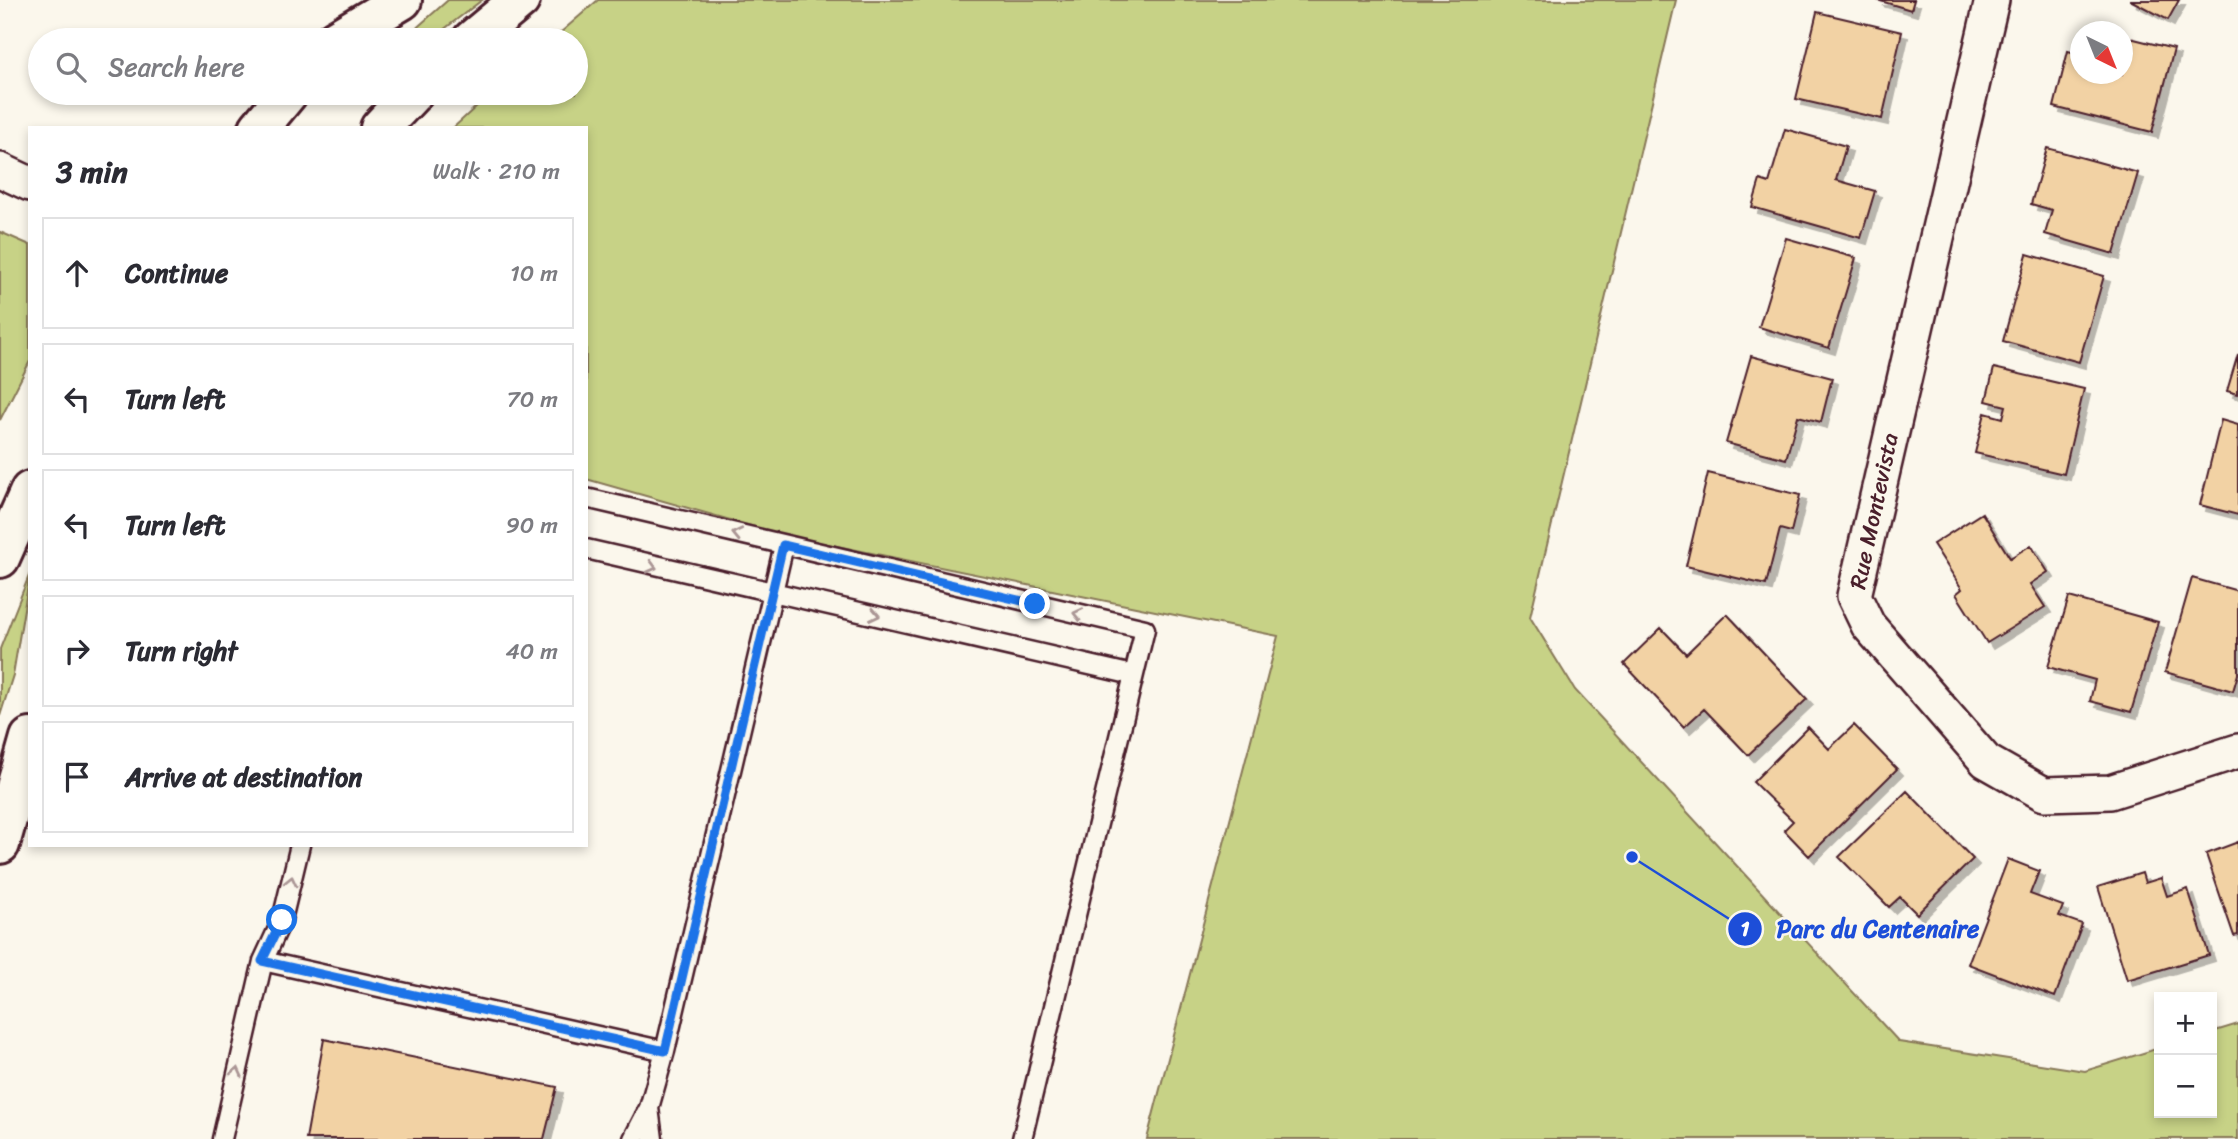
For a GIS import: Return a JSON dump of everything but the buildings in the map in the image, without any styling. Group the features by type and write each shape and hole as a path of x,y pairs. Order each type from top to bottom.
{"street":[{"path":"345,28 369,0"},
{"path":"355,28 402,0"},
{"path":"486,28 520,0"},
{"name":"Rue Montevista","path":"1992,0 1854,596 1868,625 1986,761 2044,794 2110,792 2238,751"},
{"path":"261,126 278,105"},
{"path":"382,126 402,105"},
{"path":"0,170 28,183"},
{"path":"0,558 28,495"},
{"path":"0,844 28,745"}],"lane":[{"path":"588,498 1145,629 1022,1139"},
{"path":"633,1139 649,1108 665,1051 783,545"},
{"path":"588,550 1133,675"},
{"path":"222,1139 262,961 282,920 300,847"},
{"path":"262,961 665,1051"},
{"path":"649,1108 653,1139"}],"green space":[{"path":"448,0 482,0 446,28 416,28"},
{"path":"598,0 1676,0 1530,617 1575,690 1899,1042 2085,1071 2154,1050 2154,1118 2217,1118 2217,1030 2238,1024 2238,1139 1147,1139 1278,636 783,535 588,480 588,126 455,126 478,105 588,105 588,28 566,28"},
{"path":"0,232 28,244 28,365 0,420"},
{"path":"28,578 13,675 0,716 0,649"}],"place":[{"name":"Parc du Centenaire","path":"1632,857"}],"route":[{"path":"282,920 262,961 665,1051 783,545 1035,604"}]}
